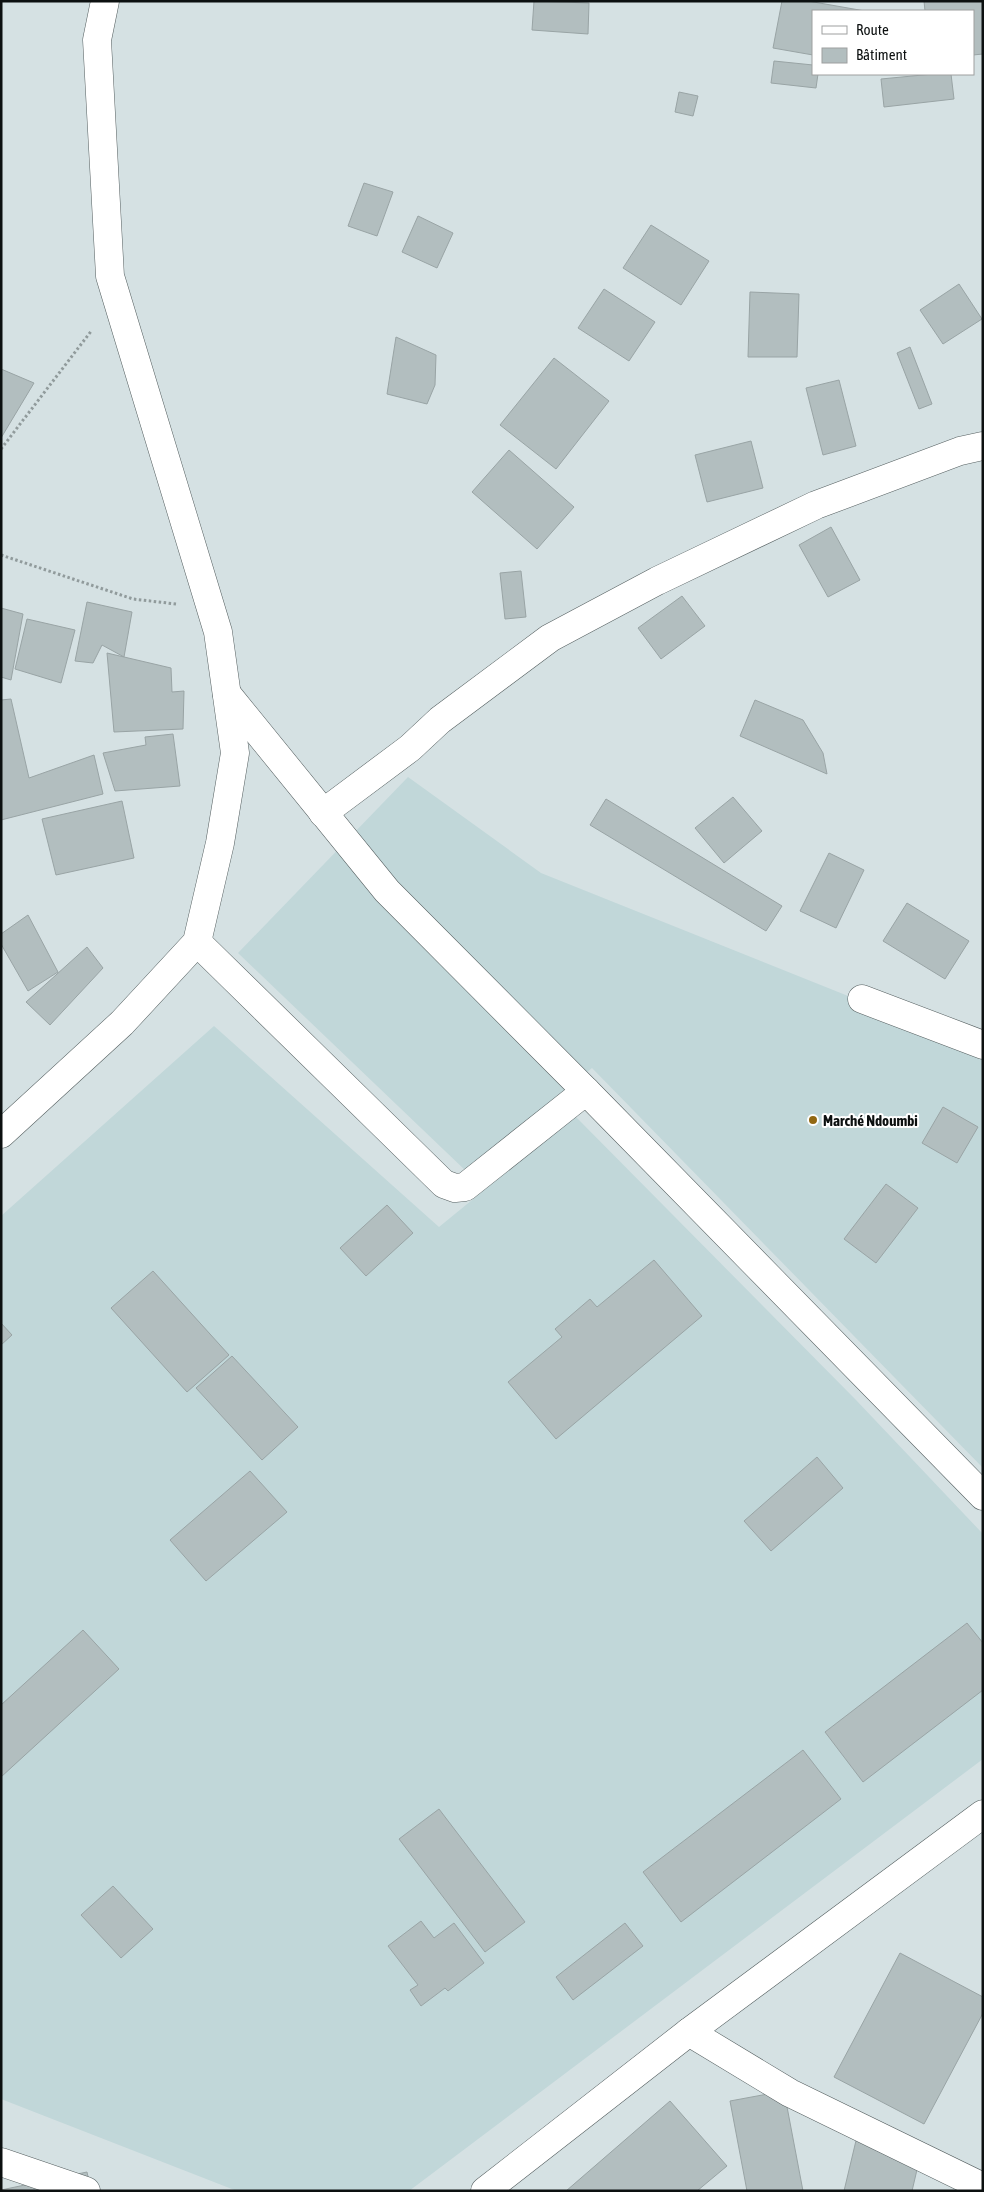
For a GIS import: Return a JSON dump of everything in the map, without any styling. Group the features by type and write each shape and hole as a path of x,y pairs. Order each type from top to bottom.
{"street":[{"path":"1,1134 122,1023 197,942 220,843 235,753 218,632 110,276 97,40 105,1"},
{"path":"323,812 410,748 440,720 550,638 658,581 816,505 960,451 983,446"},
{"path":"226,693 387,891 983,1496"},
{"path":"197,942 444,1184 455,1188 465,1186 586,1091"},
{"path":"862,999 983,1045"},
{"path":"485,2191 689,2032 983,1814"},
{"path":"689,2032 790,2093 983,2187"},
{"path":"1,2162 86,2191"}],"path":[{"path":"1,449 116,297"},
{"path":"1,554 133,599 210,608"}],"shaded area":[{"name":"Marché Ndoumbi","path":"408,777 541,873 983,1050 983,1468 592,1068 467,1172 238,953"},
{"path":"214,1026 439,1227 575,1116 856,1400 983,1534 983,1759 409,2191 237,2191 1,2099 1,1216"}],"building":[{"path":"534,1 589,3 588,34 532,30"},
{"path":"782,1 808,1 859,10 812,10 812,55 773,48"},
{"path":"924,1 983,1 983,54 974,55 974,10 925,10"},
{"path":"774,61 812,65 812,75 818,75 816,88 771,83"},
{"path":"923,75 951,75 954,99 884,107 881,79"},
{"path":"679,92 698,96 693,116 675,112"},
{"path":"364,183 393,192 377,236 348,226"},
{"path":"418,216 453,233 437,268 402,252"},
{"path":"651,225 709,261 681,305 623,268"},
{"path":"959,284 982,319 943,344 920,310"},
{"path":"604,289 655,322 629,361 578,328"},
{"path":"750,292 799,294 797,357 748,357"},
{"path":"396,337 436,355 435,385 427,404 387,394"},
{"path":"910,347 932,404 919,409 897,353"},
{"path":"554,358 609,401 556,469 500,425"},
{"path":"1,369 34,383 1,438"},
{"path":"839,380 856,446 823,455 806,388"},
{"path":"751,441 763,488 707,502 695,455"},
{"path":"509,450 574,507 537,549 472,492"},
{"path":"831,527 860,580 828,597 799,545"},
{"path":"521,571 526,617 505,619 500,573"},
{"path":"682,596 705,626 661,659 638,628"},
{"path":"87,602 132,612 124,657 102,645 93,663 75,661"},
{"path":"1,608 23,614 11,680 1,677"},
{"path":"27,619 75,630 61,683 15,669"},
{"path":"107,653 171,668 172,692 184,691 183,729 114,732"},
{"path":"11,699 29,778 94,755 103,794 1,820 1,700"},
{"path":"755,700 803,720 823,753 827,774 740,736"},
{"path":"173,734 180,786 115,791 103,753 146,745 145,737"},
{"path":"733,797 762,831 724,863 695,828"},
{"path":"606,799 782,906 766,931 590,825"},
{"path":"122,801 134,858 56,875 42,819"},
{"path":"829,853 864,870 836,928 800,911"},
{"path":"907,903 969,941 945,979 883,941"},
{"path":"28,915 58,972 28,991 1,944 1,934"},
{"path":"87,947 103,968 50,1025 26,1002"},
{"path":"943,1107 978,1127 957,1163 922,1143"},
{"path":"886,1184 918,1208 876,1263 844,1239"},
{"path":"387,1205 413,1233 366,1276 340,1248"},
{"path":"654,1260 702,1316 556,1439 508,1382 562,1337 555,1329 590,1299 597,1307"},
{"path":"153,1271 229,1355 187,1392 111,1308"},
{"path":"1,1323 12,1335 1,1345"},
{"path":"232,1356 298,1427 262,1460 196,1388"},
{"path":"817,1457 843,1488 771,1551 744,1521"},
{"path":"250,1471 287,1512 206,1581 170,1540"},
{"path":"967,1623 983,1643 983,1690 863,1782 825,1732"},
{"path":"83,1630 119,1669 1,1777 1,1705"},
{"path":"803,1750 841,1799 681,1922 643,1872"},
{"path":"439,1809 525,1922 485,1952 399,1839"},
{"path":"113,1886 153,1929 121,1958 81,1915"},
{"path":"421,1921 434,1938 454,1923 484,1963 448,1991 445,1988 421,2006 410,1990 418,1985 388,1946"},
{"path":"625,1923 643,1946 573,2000 556,1977"},
{"path":"900,1953 983,1997 983,2013 924,2124 834,2077"},
{"path":"784,2091 803,2191 747,2191 730,2101"},
{"path":"670,2101 727,2166 697,2191 566,2191"},
{"path":"859,2128 923,2144 912,2191 844,2191"},
{"path":"87,2172 91,2191 1,2191 1,2190"}],"place":[{"name":"Marché Ndoumbi","path":"813,1120"}]}
